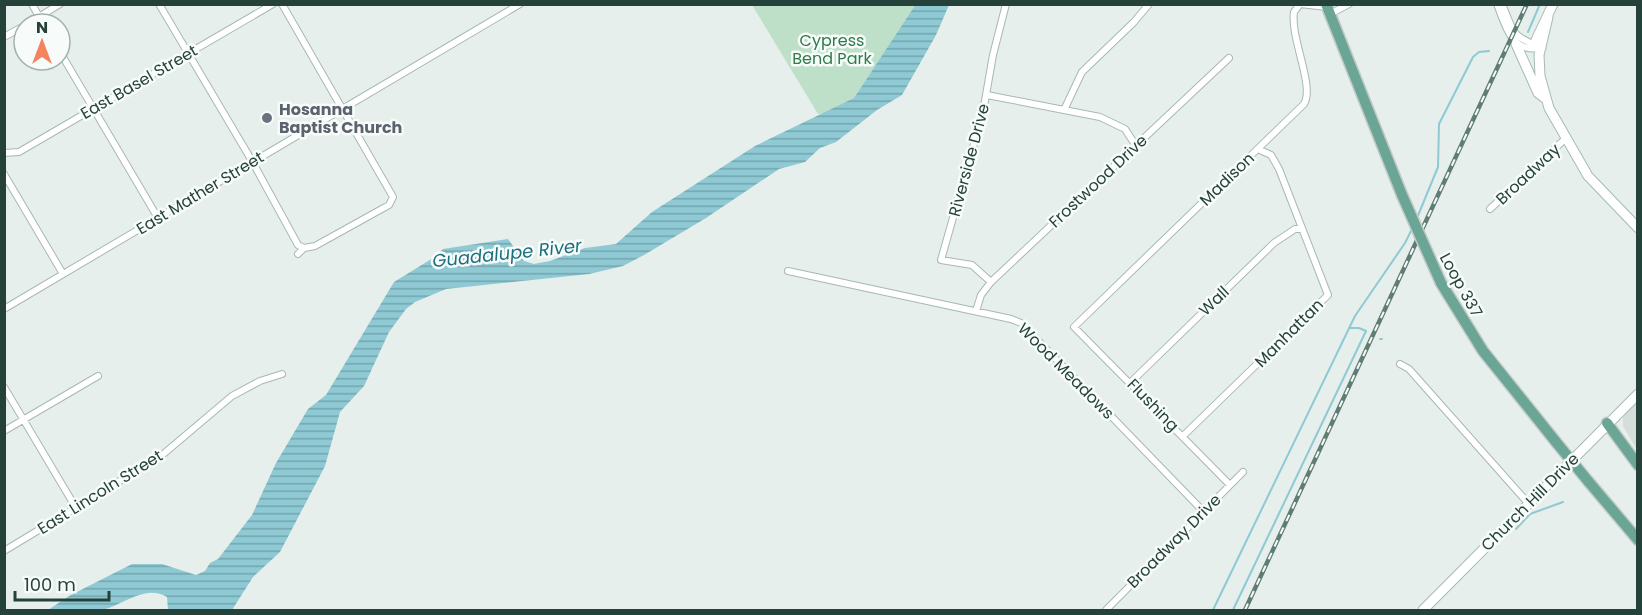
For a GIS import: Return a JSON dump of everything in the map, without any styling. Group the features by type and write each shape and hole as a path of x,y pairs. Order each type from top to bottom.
{"main road":[{"name":"Loop 337","path":"1328,8 1402,195 1441,283 1483,351 1638,540"},
{"path":"1607,423 1638,465"}],"street":[{"path":"47,12 60,4"},
{"path":"159,4 252,161 298,245 304,248"},
{"name":"East Basel Street","path":"4,153 19,152 273,4"},
{"path":"282,4 392,192 393,199 389,205 315,246 304,248 298,254"},
{"name":"East Mather Street","path":"4,309 520,4"},
{"name":"Riverside Drive","path":"991,282 972,265 941,260 987,94 993,55 1006,4"},
{"path":"1064,110 1082,72 1134,22 1149,4"},
{"name":"Madison","path":"1074,327 1304,105 1308,98 1294,12 1300,4 1328,8"},
{"path":"1328,8 1349,4"},
{"path":"1499,4 1538,93 1546,99"},
{"path":"1499,4 1519,39 1541,48"},
{"path":"1552,4 1539,62 1546,99 1565,139 1597,187 1638,228"},
{"path":"1516,44 1528,49 1541,48"},
{"name":"Frostwood Drive","path":"976,311 981,295 991,282 1228,58"},
{"path":"72,72 158,218"},
{"path":"987,94 1100,117 1125,129 1136,146"},
{"name":"Broadway","path":"1490,209 1565,139"},
{"name":"Manhattan","path":"1184,436 1328,294 1275,160 1271,155 1258,149"},
{"path":"4,174 63,274"},
{"name":"Wall","path":"1131,382 1274,243 1295,229 1302,229"},
{"name":"Wood Meadows","path":"788,271 1011,319 1026,327 1204,512"},
{"name":"Flushing","path":"1074,327 1131,382 1230,485"},
{"path":"1400,364 1408,369 1528,503"},
{"name":"East Lincoln Street","path":"4,550 161,456 232,396 260,381 282,374"},
{"path":"4,431 98,376"},
{"path":"4,387 76,508"},
{"name":"Church Hill Drive","path":"1423,610 1638,394"},
{"name":"Broadway Drive","path":"1106,610 1243,472"}],"shaded area":[{"path":"1637,400 1637,450 1623,426 1623,417"}],"green space":[{"name":"Cypress Bend Park","path":"752,5 916,5 854,98 826,113 818,114"}],"water":[{"name":"Guadalupe River","path":"916,4 949,5 936,35 902,95 877,110 836,142 820,148 805,162 779,169 706,218 623,266 589,274 446,289 415,302 406,309 389,332 364,386 340,412 325,466 280,552 253,577 232,610 168,610 167,597 158,593 150,593 141,594 100,610 81,612 48,610 69,596 132,564 162,564 196,575 205,571 210,563 218,559 252,515 276,463 308,409 326,395 394,282 433,258 443,249 508,239 524,261 534,264 550,261 585,248 616,244 652,212 755,146 854,98"}],"waterway":[{"path":"1528,32 1540,4"},
{"path":"1417,218 1438,167 1439,124 1473,57 1479,52 1489,51"},
{"path":"1213,610 1355,316 1405,243 1412,229"},
{"path":"1233,610 1366,331 1349,328"},
{"path":"1516,529 1530,514 1563,502"}],"railway":[{"path":"1245,610 1527,4"}],"place":[{"name":"Hosanna Baptist Church","path":"267,118"}]}
